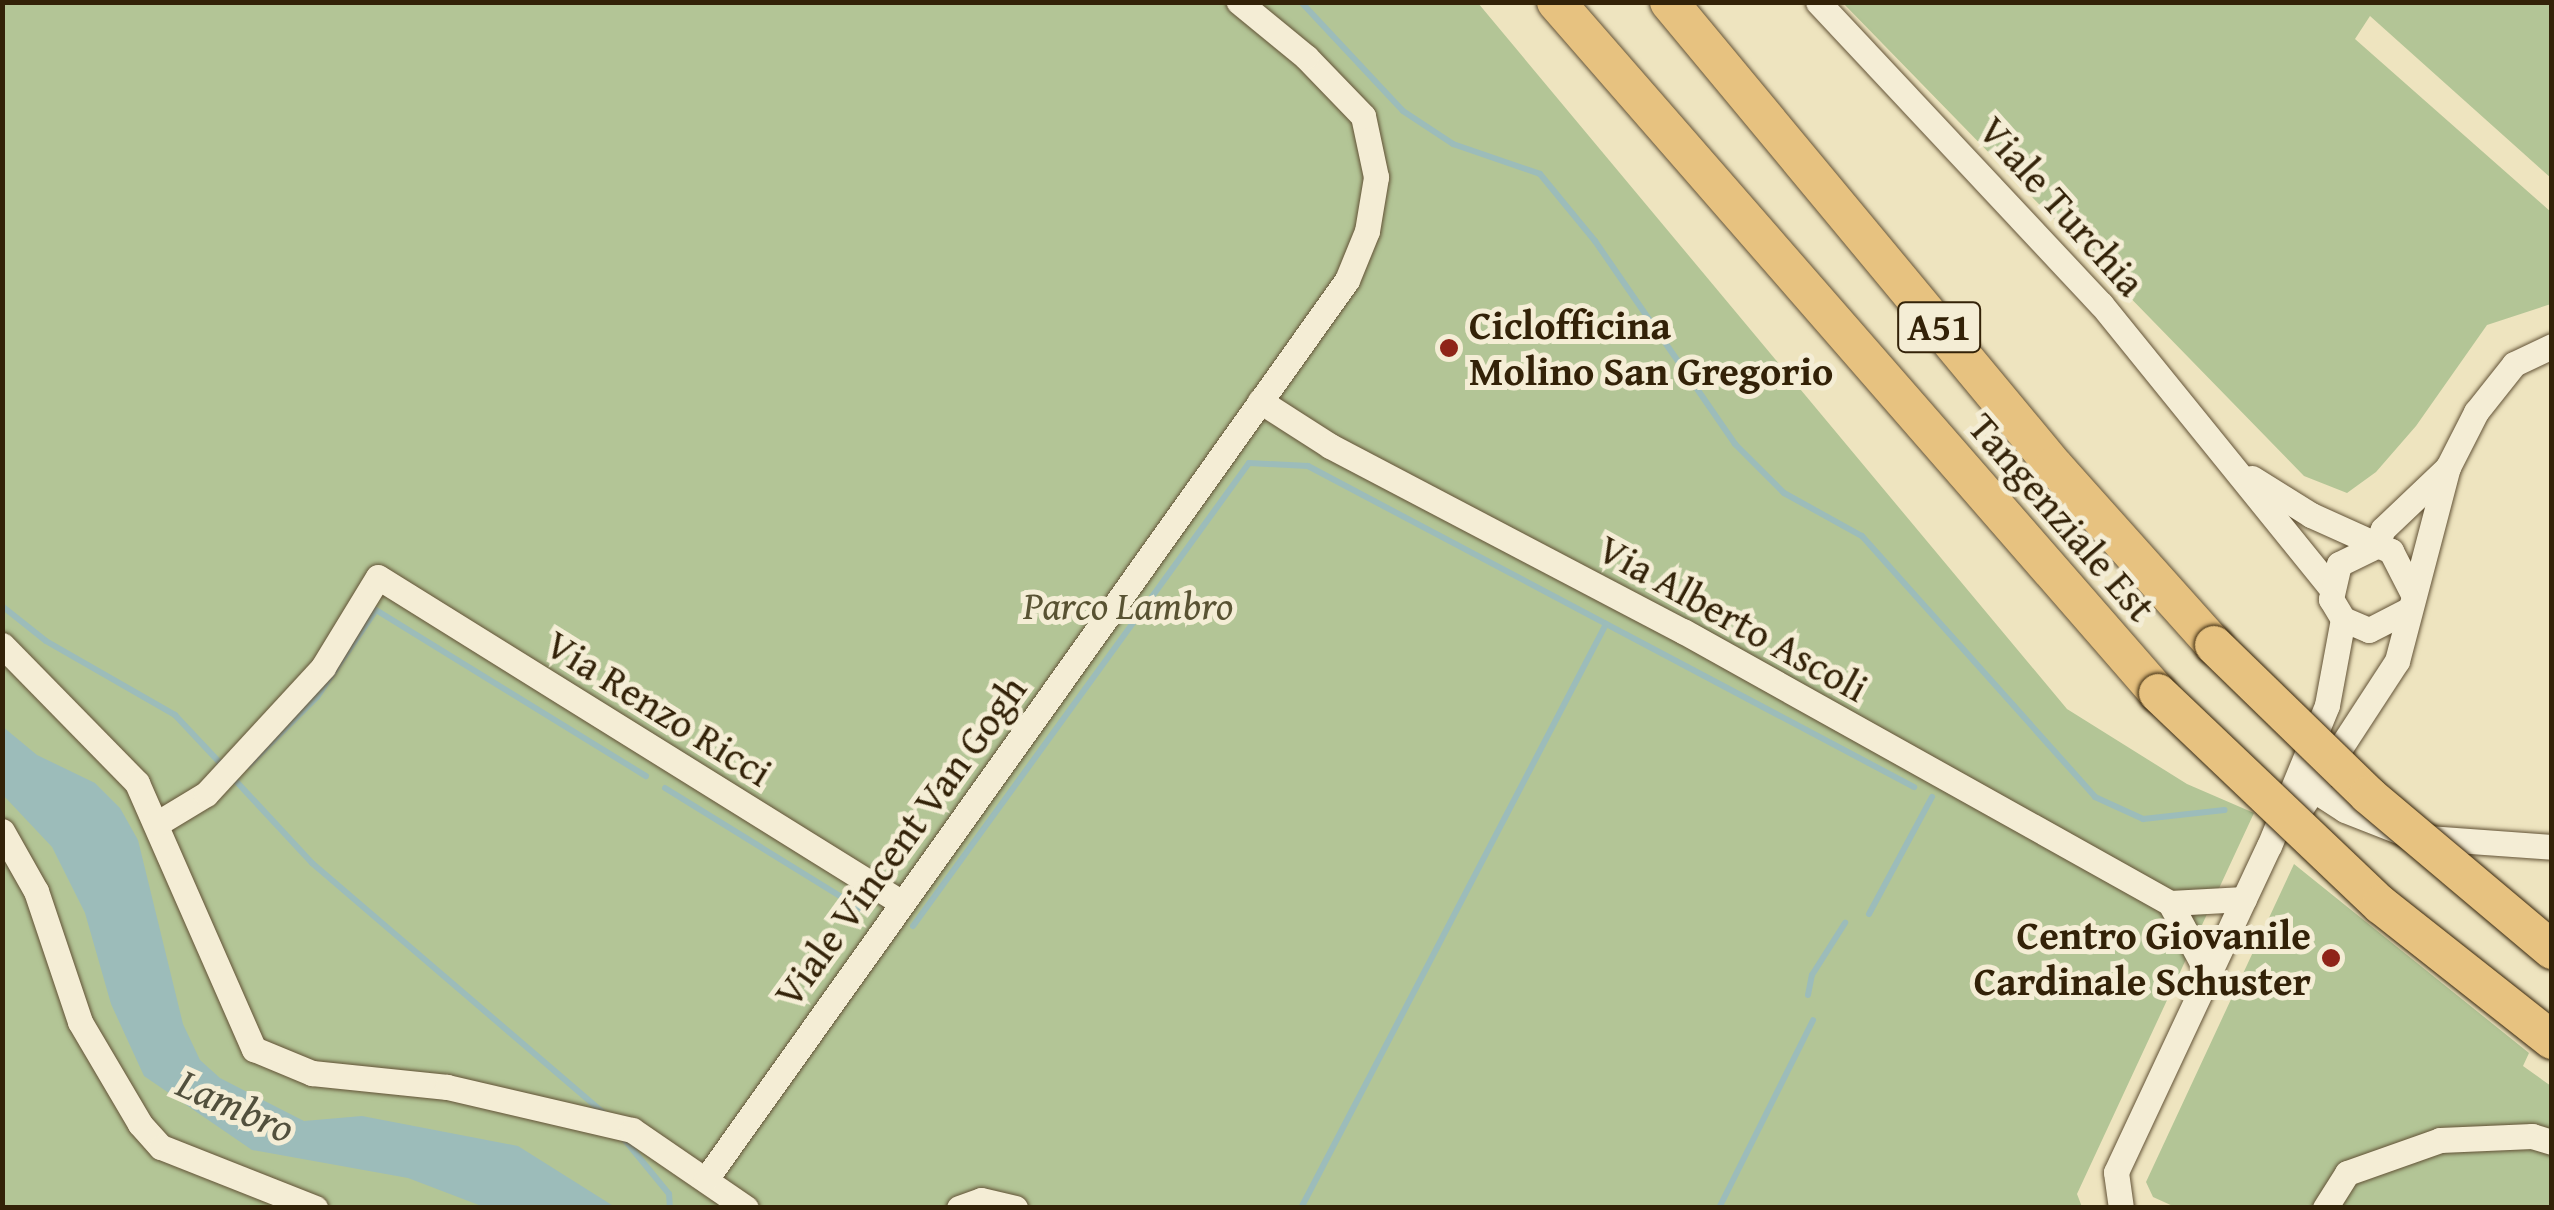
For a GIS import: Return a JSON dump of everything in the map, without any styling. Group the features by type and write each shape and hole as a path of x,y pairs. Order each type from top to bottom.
{"highway":[{"name":"Tangenziale Est","path":"1556,2 2158,693 2380,905 2552,1040"},
{"name":"Tangenziale Est","path":"1670,2 2054,466 2214,646 2368,794 2552,950"}],"street":[{"name":"Viale Vincent Van Gogh","path":"706,1179 1347,280 1368,231 1376,177 1363,116 1239,2"},
{"name":"Viale Turchia","path":"1818,2 1980,168 2239,469 2330,586"},
{"path":"2269,846 2388,679 2407,635 2409,602 2448,467 2495,383 2522,359 2552,346"},
{"name":"Via Alberto Ascoli","path":"1260,401 1330,446 1683,631 2170,903"},
{"path":"2113,1204 2120,1160 2269,846 2328,705 2342,619 2330,586 2339,564 2376,546 2383,528 2448,467"},
{"name":"Viale Turchia","path":"2239,469 2311,515 2376,546"},
{"path":"2376,546 2401,561 2409,602"},
{"name":"Via Renzo Ricci","path":"158,823 206,794 323,667 378,577 902,903"},
{"path":"2342,619 2369,630 2409,602"},
{"path":"2,645 137,783 158,823 208,953 254,1049 312,1074 447,1087 632,1130 746,1208"},
{"path":"2311,788 2345,810 2414,838 2552,847"},
{"path":"2,831 36,891 80,1022 140,1124 161,1147 313,1207"},
{"path":"2208,974 2170,903 2244,899"},
{"path":"2325,1208 2346,1173 2440,1140 2532,1136 2552,1142"},
{"path":"959,1208 981,1200 1015,1208"}],"green space":[{"name":"Parco Lambro","path":"2,3 1478,3 2067,709 2187,784 2254,813 2077,1194 2082,1207 3,1207"},
{"path":"1843,3 2551,3 2551,178 2370,16 2355,39 2551,212 2551,304 2487,325 2416,426 2376,472 2347,493 2304,476"},
{"name":"Centro Giovanile Cardinale Schuster","path":"2294,864 2529,1053 2523,1066 2551,1086 2551,1207 2175,1207 2153,1197 2146,1182"}],"water":[{"name":"Lambro","path":"2,726 37,755 95,783 120,808 138,840 183,1024 200,1060 220,1078 304,1121 362,1116 518,1146 615,1207 484,1207 408,1178 252,1150 144,1076 111,1004 85,913 52,847 3,795"}],"waterway":[{"path":"1301,2 1403,111 1453,144 1540,174 1595,241 1735,444 1784,493 1862,536 2095,797 2143,819 2225,810"},
{"path":"913,926 1249,463 1308,466 1914,787"},
{"path":"2,606 46,641 175,715 221,764"},
{"path":"248,766 317,697 376,610 646,776"},
{"path":"1301,1208 1606,624"},
{"path":"238,775 234,779 312,863 603,1112"},
{"path":"665,788 867,913"},
{"path":"1869,914 1932,797"},
{"path":"1808,995 1812,975 1845,923"},
{"path":"1719,1208 1813,1020"},
{"path":"624,1139 669,1194 670,1208"}],"place":[{"name":"Ciclofficina Molino San Gregorio","path":"1449,348"},
{"name":"Centro Giovanile Cardinale Schuster","path":"2331,958"}]}
